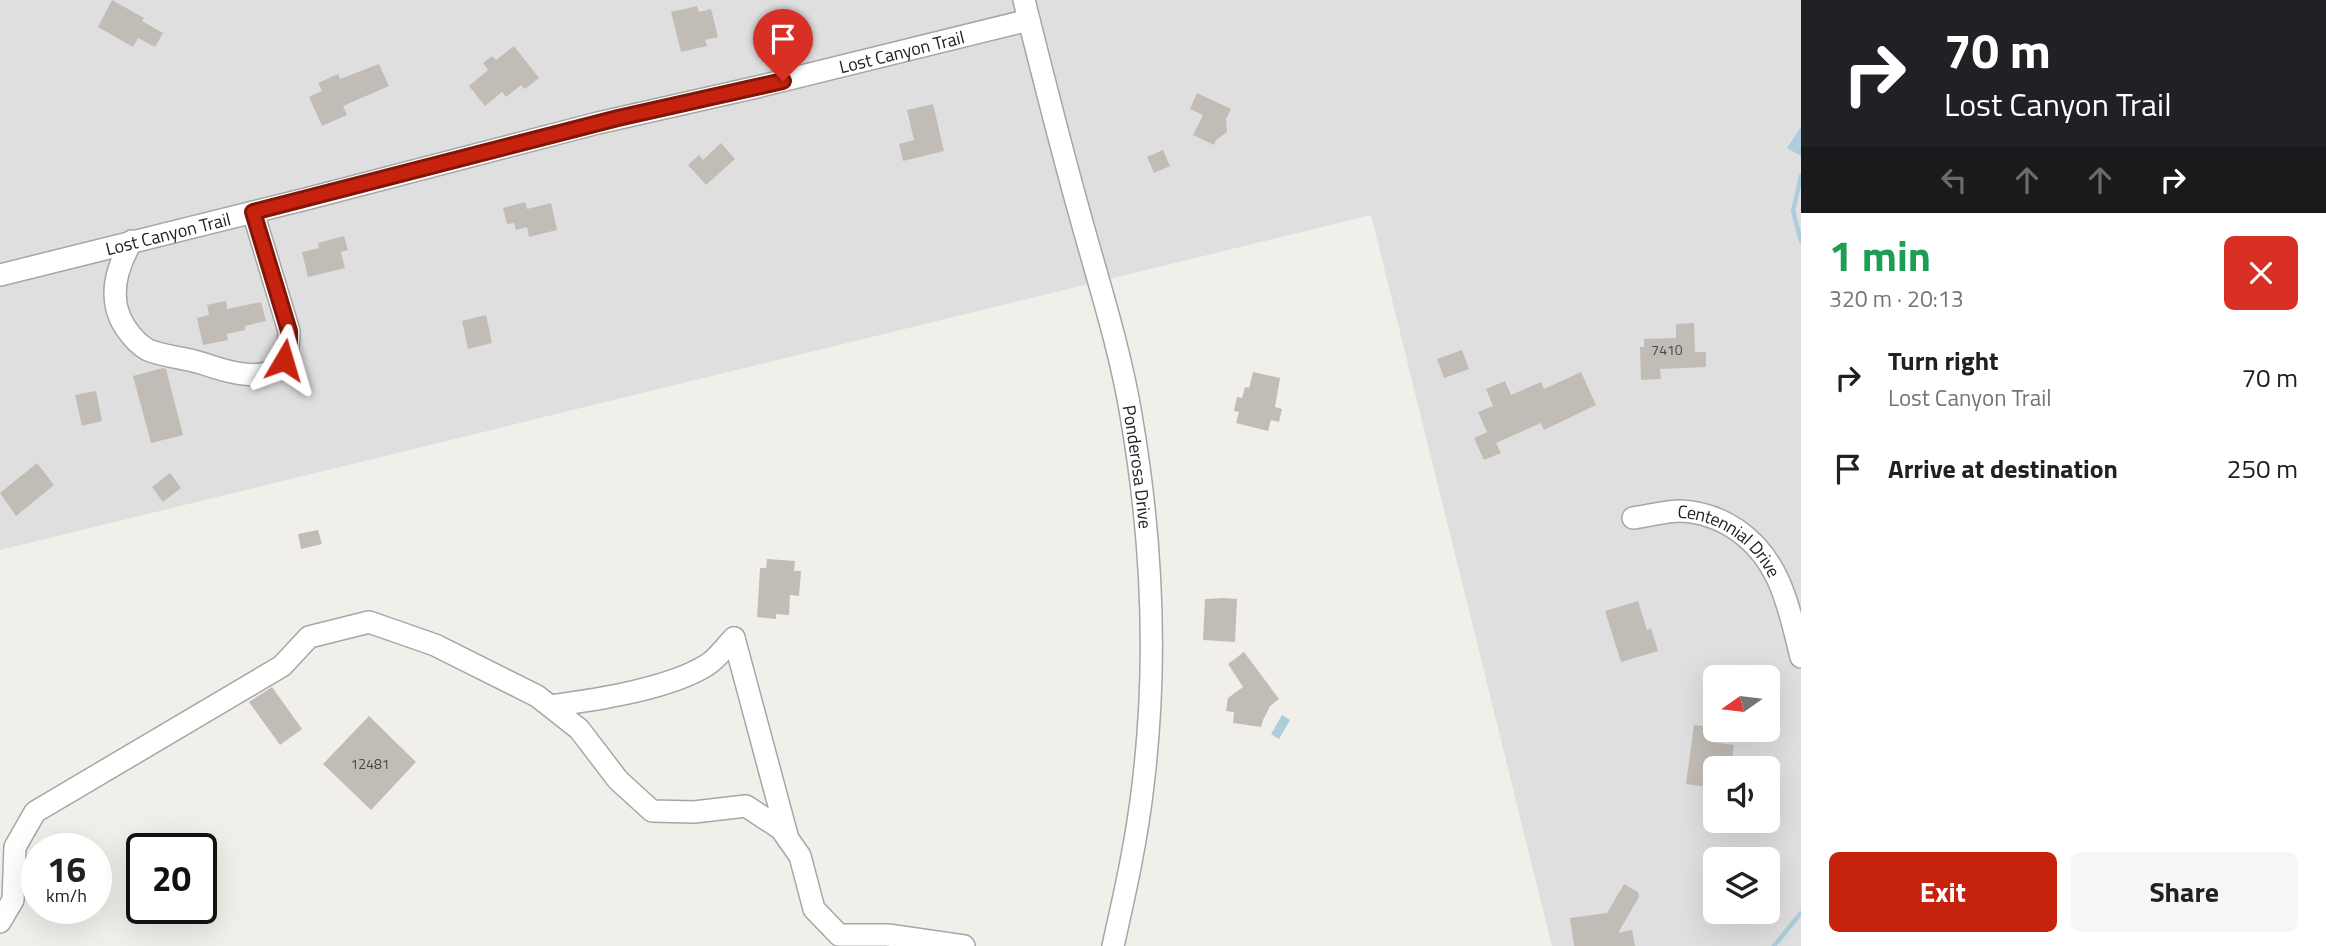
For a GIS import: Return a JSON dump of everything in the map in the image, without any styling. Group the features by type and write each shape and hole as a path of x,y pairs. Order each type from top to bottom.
{"street":[{"name":"Lost Canyon Trail","path":"0,275 610,120 757,87 1026,10"},
{"name":"Ponderosa Drive","path":"1026,10 1123,379 1131,414 1147,536 1152,614 1148,729 1137,829 1112,946"},
{"path":"132,241 124,256 114,294 119,317 131,336 148,350 222,370 258,375 276,369 284,360 289,331 253,212"},
{"name":"Centennial Drive","path":"1633,518 1680,511 1716,518 1745,535 1759,547 1778,577 1801,657"},
{"path":"0,922 13,901 15,847 35,812 282,666 309,637 369,622 435,646 537,696 579,729 618,780 652,811 694,812 746,806 781,829 800,856 814,909 839,935 888,935 964,946"},
{"path":"550,706 588,701 682,679 710,664 734,638 788,839"}],"shaded area":[{"path":"0,0 1801,0 1801,946 1552,946 1371,215 0,550"}],"water":[{"path":"1801,127 1801,156 1787,148"},
{"path":"1282,715 1290,720 1279,739 1271,734"}],"building":[{"path":"112,0 144,18 142,21 163,33 155,47 138,38 133,47 98,27"},
{"path":"697,6 699,12 711,9 718,37 705,40 707,46 681,52 671,12"},
{"path":"514,46 539,78 525,89 521,85 506,97 502,92 485,106 469,86 488,70 483,63 492,56 496,60"},
{"path":"379,64 389,86 343,106 347,115 322,126 309,97 322,91 318,83 338,74 340,79"},
{"path":"1197,93 1231,109 1226,119 1227,132 1216,140 1214,145 1193,135 1203,115 1190,109"},
{"path":"933,104 944,151 903,161 899,144 914,140 907,110"},
{"path":"721,143 735,159 706,185 688,165 699,155 703,160"},
{"path":"1163,150 1170,166 1154,173 1147,157"},
{"path":"525,202 527,209 551,203 557,230 529,237 527,227 516,230 514,223 507,224 503,208"},
{"path":"344,236 348,250 341,252 345,268 308,277 302,252 319,248 318,243"},
{"path":"226,301 227,309 261,302 266,321 227,334 228,340 203,345 197,318 209,315 207,305"},
{"path":"486,315 492,343 468,349 462,321"},
{"path":"1694,323 1695,352 1706,352 1706,367 1660,369 1661,379 1641,380 1640,347 1644,347 1644,339 1676,338 1676,324"},
{"path":"1462,350 1469,369 1444,378 1437,359"},
{"path":"166,369 183,435 151,443 133,376"},
{"path":"1253,372 1280,378 1275,407 1282,409 1279,422 1271,420 1268,431 1236,423 1239,412 1234,411 1237,397 1242,398 1245,387 1249,388"},
{"path":"1581,372 1596,405 1544,430 1541,423 1496,443 1501,453 1484,460 1474,438 1487,432 1478,412 1493,406 1486,389 1505,381 1511,395 1541,382 1544,389"},
{"path":"96,391 102,421 82,426 75,395"},
{"path":"37,463 54,485 16,516 0,493"},
{"path":"170,473 181,488 163,502 152,487"},
{"path":"318,530 322,544 301,549 298,534"},
{"path":"767,559 795,561 794,571 801,571 799,596 790,595 789,615 776,614 776,619 757,617 760,568 766,568"},
{"path":"1205,599 1237,599 1235,642 1203,640"},
{"path":"1638,601 1647,630 1651,628 1658,651 1621,662 1605,611"},
{"path":"1244,652 1279,699 1270,706 1261,727 1233,723 1234,712 1226,711 1228,698 1243,687 1228,664"},
{"path":"272,687 302,729 280,745 249,702"},
{"path":"369,716 416,762 371,810 323,764"},
{"path":"1694,725 1703,726 1703,742 1734,745 1733,756 1703,756 1703,786 1686,784"},
{"path":"1624,884 1638,892 1639,897 1618,933 1632,930 1635,946 1574,946 1570,918 1607,913"}],"waterway":[{"path":"1801,176 1793,211 1801,241"},
{"path":"1774,946 1801,913"}],"route":[{"path":"284,360 289,331 253,212 618,118 783,81"}]}
